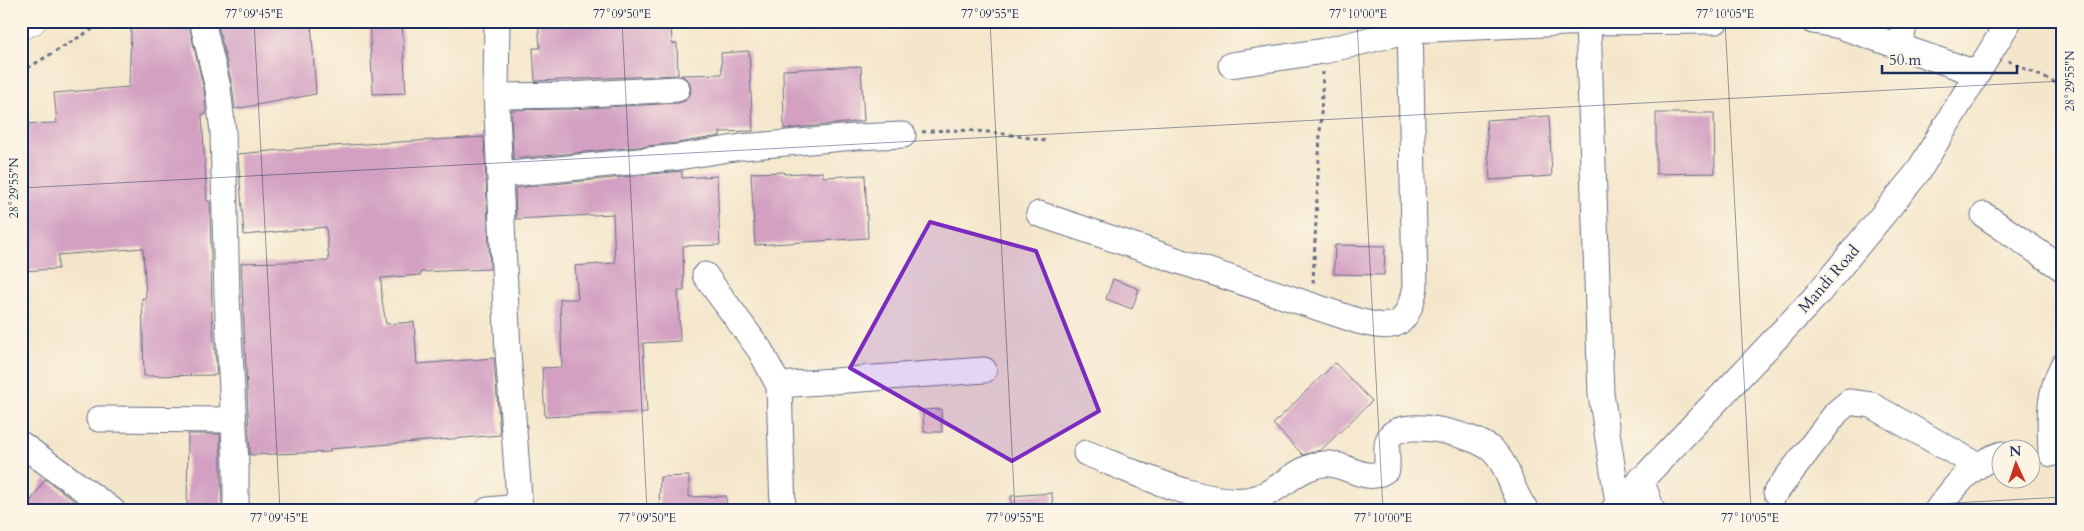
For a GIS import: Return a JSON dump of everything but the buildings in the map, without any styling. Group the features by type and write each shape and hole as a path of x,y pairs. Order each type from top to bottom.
{"highway":[{"path":"21,26 32,21"}],"street":[{"path":"202,21 218,88 223,132 232,420 236,465 236,510"},
{"path":"488,510 520,508 509,370 496,96 497,21"},
{"path":"1231,65 1324,51 1410,26 1716,21"},
{"path":"1813,21 1840,26 1976,73"},
{"path":"1900,47 1905,21"},
{"name":"Mandi Road","path":"1616,506 1816,296 1846,261 1918,172 2009,21"},
{"path":"1588,22 1601,394 1616,506"},
{"path":"1039,214 1378,326 1402,321 1411,308 1415,287 1410,26"},
{"path":"496,96 570,95 677,89"},
{"path":"500,175 679,157 741,147 855,136 903,135"},
{"path":"1984,215 2063,269"},
{"path":"705,275 760,350 779,384 782,510"},
{"path":"2048,454 2049,406 2052,391 2063,365"},
{"path":"779,384 984,370"},
{"path":"1776,492 1837,412 1849,402 1871,405 1977,465"},
{"path":"98,419 232,420"},
{"path":"1086,453 1182,490 1229,501 1257,498 1311,466 1321,464 1330,463 1368,475 1380,475 1387,469 1387,441 1391,435 1407,430 1425,429 1452,432 1472,438 1491,449 1501,460 1518,498 1526,510"},
{"path":"21,444 112,510"},
{"path":"1937,510 1957,484 1977,465 1992,458"},
{"path":"1642,479 1652,510"}],"path":[{"path":"21,72 106,21"},
{"path":"1312,304 1324,51"},
{"path":"1990,52 2063,86"},
{"path":"903,135 957,131 1007,134 1045,141"}],"highlighted area":[{"path":"930,222 1036,251 1099,411 1012,461 850,368"}]}
